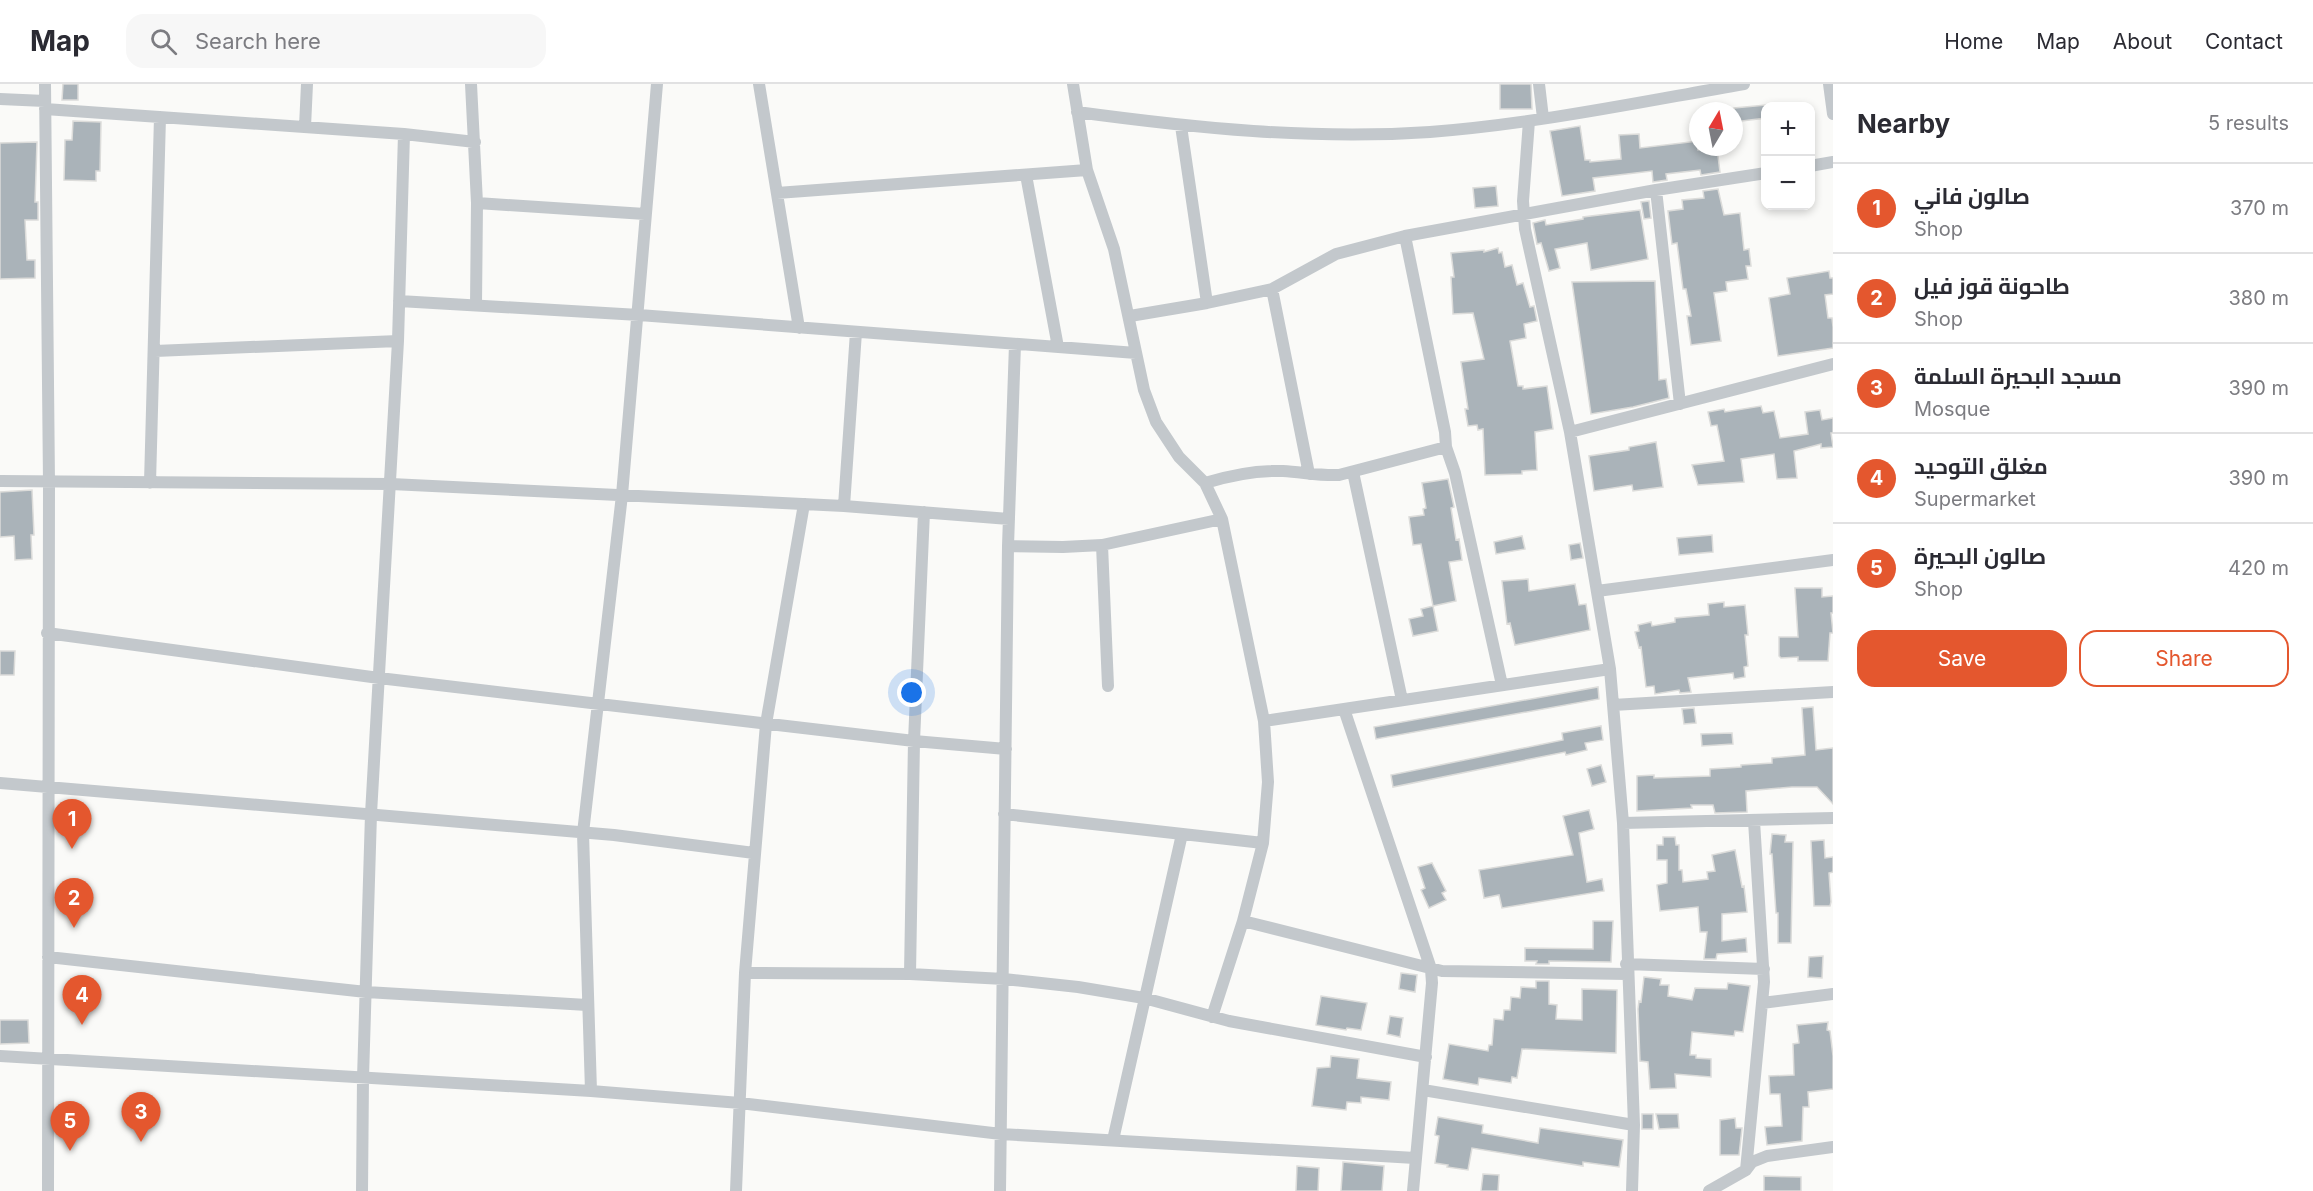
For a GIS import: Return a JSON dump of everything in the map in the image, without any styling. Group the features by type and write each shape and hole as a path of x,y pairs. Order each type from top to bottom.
{"street":[{"path":"45,84 49,482 48,1191"},
{"path":"305,127 308,84"},
{"path":"471,84 477,203 476,305"},
{"path":"591,1091 583,833 622,495 657,84"},
{"path":"759,84 799,328"},
{"path":"1074,84 1088,170 1108,226 1130,316 1144,390 1156,422 1179,457 1205,483 1222,519 1264,721 1268,782 1263,843 1243,921 1212,1017"},
{"path":"1539,84 1543,118"},
{"path":"1077,112 1181,126 1263,133 1430,132 1529,121 1744,84"},
{"path":"1829,84 1833,114"},
{"path":"0,99 160,117 475,142"},
{"path":"150,483 160,117"},
{"path":"1529,121 1523,214 1570,432 1610,669 1623,824 1634,1125 1632,1191"},
{"path":"1181,126 1207,303"},
{"path":"362,1191 371,814 392,484 404,135"},
{"path":"1815,165 1833,162"},
{"path":"777,193 1088,170"},
{"path":"1026,174 1058,347"},
{"path":"1130,316 1272,289 1336,254 1404,236 1656,190 1761,174"},
{"path":"1656,190 1680,404"},
{"path":"477,203 645,214"},
{"path":"1404,236 1446,447 1455,472 1502,685"},
{"path":"1272,289 1310,474"},
{"path":"399,302 639,315 1136,352"},
{"path":"844,506 856,332"},
{"path":"155,351 398,341"},
{"path":"1000,1191 1008,546 1015,344"},
{"path":"1570,432 1833,364"},
{"path":"1205,483 1250,471 1285,471 1326,476 1353,472 1446,447"},
{"path":"1353,472 1402,700"},
{"path":"0,481 392,484 844,506 1009,519"},
{"path":"736,1191 746,974 766,724 804,504"},
{"path":"910,974 914,741 924,512"},
{"path":"1008,546 1063,548 1101,545 1222,519"},
{"path":"1101,545 1108,686"},
{"path":"1597,591 1833,560"},
{"path":"47,633 378,678 1006,750"},
{"path":"1264,721 1610,669"},
{"path":"1613,705 1833,692"},
{"path":"1344,709 1431,969 1432,983 1413,1191"},
{"path":"0,783 583,833 754,853"},
{"path":"1004,814 1263,843"},
{"path":"1623,824 1833,818"},
{"path":"1746,1170 1764,969 1754,820"},
{"path":"1113,1140 1182,834"},
{"path":"1243,921 1431,969 1457,973 1764,969"},
{"path":"48,957 366,992 587,1005"},
{"path":"746,974 910,974 1004,979 1078,987 1144,998 1212,1017 1426,1057"},
{"path":"1762,1003 1833,994"},
{"path":"0,1056 591,1091 740,1103 1001,1134 1415,1158"},
{"path":"1423,1090 1634,1125"},
{"path":"1709,1191 1746,1170 1752,1162 1767,1156 1833,1146"}],"building":[{"path":"63,84 78,84 78,100 62,100"},
{"path":"1500,84 1531,84 1532,109 1500,109"},
{"path":"1761,105 1761,119 1743,121 1743,107"},
{"path":"73,121 101,122 100,171 96,171 96,181 64,180 65,140 72,140"},
{"path":"1580,126 1585,160 1590,160 1590,162 1621,159 1619,135 1639,134 1640,148 1689,142 1689,156 1718,156 1720,172 1701,175 1700,170 1666,174 1667,180 1653,182 1652,171 1593,178 1595,191 1562,196 1550,131"},
{"path":"37,142 35,202 38,202 38,220 25,220 27,260 35,260 35,278 0,279 0,143"},
{"path":"1496,186 1498,206 1475,208 1473,188"},
{"path":"1718,189 1724,215 1740,213 1744,250 1749,249 1751,266 1746,266 1748,279 1726,282 1727,291 1714,293 1721,341 1691,345 1687,316 1691,316 1686,289 1683,289 1677,243 1672,244 1668,211 1683,209 1682,200 1704,198 1703,191"},
{"path":"1649,201 1651,218 1644,219 1641,202"},
{"path":"1640,210 1648,259 1591,270 1587,243 1555,249 1560,268 1549,271 1541,243 1537,244 1533,223 1545,220 1546,225 1583,219 1583,217"},
{"path":"1498,248 1499,253 1502,252 1505,267 1512,265 1517,285 1523,283 1530,307 1534,306 1537,321 1524,324 1526,338 1510,341 1518,386 1523,386 1523,389 1547,386 1553,429 1535,432 1537,470 1522,471 1522,474 1485,475 1483,429 1478,430 1477,425 1468,426 1465,409 1468,409 1461,362 1484,359 1473,313 1453,314 1451,277 1454,277 1451,253 1484,250 1484,252"},
{"path":"1829,271 1830,278 1833,278 1833,294 1825,295 1828,318 1832,318 1833,348 1778,356 1769,298 1790,294 1787,278"},
{"path":"1655,281 1659,380 1666,379 1669,398 1591,414 1572,282"},
{"path":"1761,406 1763,413 1774,411 1780,438 1808,434 1805,412 1820,410 1822,420 1833,418 1833,433 1831,433 1833,447 1821,448 1821,444 1794,451 1797,478 1777,479 1774,454 1741,459 1744,482 1698,485 1692,465 1724,461 1717,425 1711,426 1708,412 1724,409 1725,412"},
{"path":"1656,442 1663,487 1633,491 1632,485 1594,491 1589,456 1629,450 1629,447"},
{"path":"1448,479 1454,507 1451,508 1456,540 1459,539 1462,560 1449,562 1456,601 1433,606 1421,544 1413,545 1409,517 1424,515 1423,509 1426,508 1422,483"},
{"path":"32,490 34,535 31,535 32,559 15,560 14,536 0,537 0,492"},
{"path":"1712,535 1713,552 1679,555 1677,538"},
{"path":"1522,536 1525,549 1496,554 1494,542"},
{"path":"1580,543 1583,558 1571,560 1569,545"},
{"path":"1528,579 1529,591 1575,584 1579,605 1586,604 1590,630 1515,645 1510,623 1507,624 1502,581"},
{"path":"1795,588 1822,588 1822,597 1833,596 1833,613 1831,613 1833,633 1830,633 1828,661 1798,661 1798,657 1781,658 1779,656 1779,637 1798,637"},
{"path":"1724,602 1724,607 1745,605 1748,666 1744,667 1745,677 1734,679 1733,673 1688,678 1691,692 1680,693 1679,690 1655,694 1654,686 1646,687 1641,647 1639,648 1635,632 1639,631 1638,625 1651,622 1652,626 1675,622 1675,618 1709,615 1708,604"},
{"path":"1433,606 1438,631 1413,636 1409,619 1423,616 1421,609"},
{"path":"0,651 15,651 14,675 0,675"},
{"path":"1598,687 1599,699 1376,739 1374,727"},
{"path":"1813,707 1816,750 1833,748 1833,804 1817,787 1792,787 1746,791 1747,812 1715,813 1713,805 1637,811 1637,776 1654,775 1654,778 1710,776 1710,769 1772,763 1772,758 1805,755 1802,708"},
{"path":"1694,708 1696,723 1684,724 1682,709"},
{"path":"1601,726 1603,740 1585,743 1587,750 1566,755 1565,752 1393,787 1391,775 1563,740 1562,733"},
{"path":"1732,733 1733,744 1702,746 1701,734"},
{"path":"1601,765 1606,782 1592,786 1587,769"},
{"path":"1589,810 1594,829 1579,833 1587,882 1602,879 1604,891 1502,908 1499,895 1484,898 1479,870 1573,855 1563,816"},
{"path":"1772,834 1786,835 1785,842 1793,842 1791,943 1778,943 1778,913 1776,913 1772,854 1770,854"},
{"path":"1663,837 1675,837 1676,845 1679,845 1679,870 1682,870 1683,882 1708,879 1707,872 1715,871 1712,855 1735,850 1742,887 1744,886 1747,912 1722,914 1722,941 1746,938 1747,952 1717,954 1716,959 1704,959 1707,932 1700,932 1698,907 1660,911 1657,885 1667,883 1667,860 1657,860 1657,845 1663,845"},
{"path":"1824,840 1825,858 1833,857 1833,872 1829,873 1831,902 1830,906 1814,906 1811,841"},
{"path":"1432,863 1446,891 1442,893 1446,900 1429,908 1421,890 1425,888 1418,867"},
{"path":"1593,921 1613,921 1611,962 1549,961 1549,964 1536,964 1537,961 1525,961 1525,948 1593,949"},
{"path":"1823,956 1822,978 1808,977 1809,957"},
{"path":"1401,973 1417,975 1415,992 1399,989"},
{"path":"1644,977 1661,979 1660,985 1669,985 1668,996 1692,1000 1695,988 1727,989 1728,983 1750,986 1743,1032 1735,1031 1734,1036 1692,1032 1690,1055 1696,1055 1696,1058 1711,1059 1711,1077 1675,1074 1676,1088 1650,1089 1648,1062 1640,1061 1638,1009"},
{"path":"1536,981 1549,981 1549,1004 1557,1005 1556,1019 1582,1020 1582,989 1617,990 1616,1053 1522,1049 1517,1078 1512,1077 1511,1083 1479,1078 1478,1085 1443,1079 1449,1044 1488,1051 1489,1045 1492,1045 1494,1019 1503,1020 1504,1010 1510,1010 1511,997 1520,998 1521,987 1536,988"},
{"path":"1321,996 1367,1003 1361,1030 1316,1025"},
{"path":"1390,1016 1403,1018 1400,1037 1387,1034"},
{"path":"0,1020 28,1020 29,1043 0,1044"},
{"path":"1828,1022 1827,1030 1830,1031 1833,1056 1833,1089 1808,1092 1809,1107 1803,1107 1802,1141 1767,1145 1765,1127 1782,1126 1780,1094 1770,1094 1769,1076 1794,1075 1793,1044 1799,1043 1797,1025"},
{"path":"1331,1056 1359,1059 1357,1078 1391,1082 1389,1100 1361,1097 1361,1103 1347,1102 1346,1110 1312,1106 1317,1068 1330,1067"},
{"path":"1642,1114 1653,1114 1653,1129 1642,1129"},
{"path":"1656,1114 1678,1114 1679,1128 1659,1129"},
{"path":"1438,1117 1483,1125 1482,1133 1538,1143 1540,1128 1623,1140 1619,1167 1583,1162 1583,1166 1472,1148 1468,1170 1447,1167 1448,1165 1435,1163 1439,1136 1435,1135"},
{"path":"1735,1118 1736,1128 1742,1128 1739,1155 1720,1155 1720,1120"},
{"path":"1343,1162 1384,1166 1382,1191 1341,1191"},
{"path":"1297,1166 1319,1168 1318,1191 1296,1191"},
{"path":"1483,1174 1499,1175 1498,1191 1481,1191"},
{"path":"1764,1176 1801,1177 1801,1191 1764,1191"}],"place":[{"name":"صالون فاني","path":"72,849"},
{"name":"طاحونة قوز فيل","path":"74,928"},
{"name":"مغلق التوحيد","path":"82,1025"},
{"name":"مسجد البحيرة السلمة","path":"141,1142"},
{"name":"صالون البحيرة","path":"70,1151"}]}
